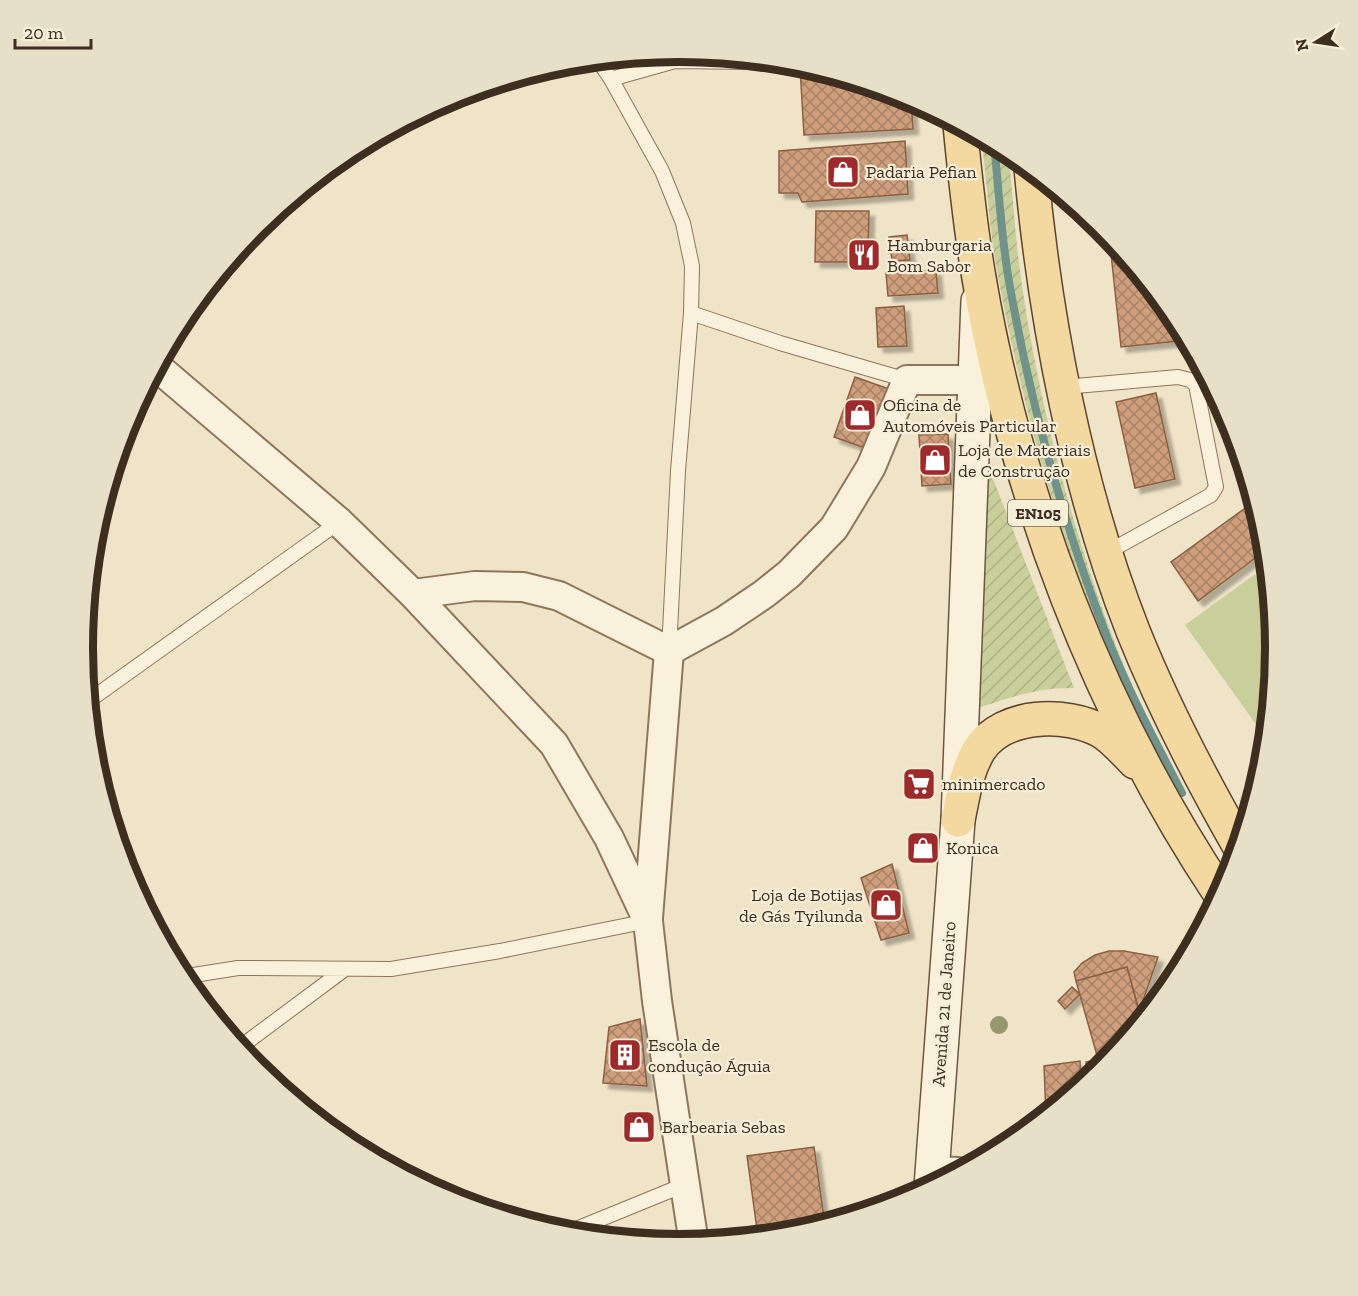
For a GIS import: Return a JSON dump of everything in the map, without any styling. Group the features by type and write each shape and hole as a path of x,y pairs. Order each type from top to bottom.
{"main road":[{"name":"EN105","path":"961,134 979,279 1006,409 1045,536 1106,686 1148,773 1213,883"},
{"name":"EN105","path":"1033,180 1041,249 1064,387 1106,553 1149,670 1184,746 1234,836"},
{"name":"Avenida 21 de Janeiro","path":"940,1173 958,820 979,279"},
{"path":"958,820 968,775 980,749 995,734 1012,724 1034,720 1083,725 1102,732 1148,773"}],"street":[{"path":"162,371 339,522 413,594 554,744 609,838 648,921"},
{"path":"669,651 724,621 764,594 789,573 834,528 871,467 907,380 974,380"},
{"path":"413,594 476,586 523,587 559,596 669,651"},
{"path":"669,651 648,921 692,1234"}],"lane":[{"path":"611,80 671,62"},
{"path":"602,67 662,171 684,223 692,266 691,313 678,471 669,651"},
{"path":"691,313 780,343 907,380"},
{"path":"1064,387 1178,377 1190,380 1196,385 1216,487 1211,495 1106,553"},
{"path":"95,696 339,522"},
{"path":"192,975 238,968 391,969 500,951 648,921"},
{"path":"246,1043 345,969"},
{"path":"584,1226 684,1185"}],"green space":[{"path":"982,146 1009,163 1018,255 1033,351 1054,448 1081,543 1120,655 1182,793 1148,737 1120,678 1079,580 1032,427 1007,323 992,238"},
{"path":"991,477 1074,688 1036,691 975,709 986,481"},
{"path":"1255,574 1261,583 1266,648 1259,729 1185,625"}],"building":[{"path":"800,75 831,81 912,110 913,129 804,135"},
{"name":"Padaria Pefian","path":"905,141 908,194 802,202 798,193 779,193 779,151"},
{"path":"816,211 869,211 868,262 815,262"},
{"path":"907,235 910,260 892,261 889,237"},
{"path":"1111,254 1120,261 1144,291 1179,341 1121,347"},
{"path":"936,270 938,293 888,296 886,273"},
{"path":"904,306 907,346 878,347 876,308"},
{"path":"855,377 889,389 868,449 834,437"},
{"path":"1156,393 1175,479 1135,488 1116,402"},
{"name":"Loja de Materiais de Construção","path":"948,434 951,484 922,486 919,435"},
{"path":"1248,506 1258,556 1198,601 1171,562"},
{"name":"Loja de Botijas de Gás Tyilunda","path":"892,864 909,933 881,940 861,878"},
{"path":"1109,951 1124,951 1158,957 1139,1011 1127,967 1076,981 1074,972 1082,963 1095,955"},
{"path":"1127,967 1139,1011 1098,1059 1076,981"},
{"path":"1072,987 1080,994 1065,1009 1058,1001"},
{"name":"Escola de condução Águia","path":"640,1019 647,1086 603,1083 609,1027"},
{"path":"1098,1059 1086,1070 1086,1062"},
{"path":"1080,1061 1081,1075 1046,1105 1044,1066"},
{"path":"814,1147 824,1217 757,1229 747,1156"}],"waterway":[{"path":"995,154 1002,233 1010,287 1018,332 1050,465 1091,595 1115,657 1182,793"}],"place":[{"name":"Padaria Pefian","path":"843,172"},
{"name":"Hamburgaria Bom Sabor","path":"864,255"},
{"name":"Oficina de Automóveis Particular","path":"860,415"},
{"name":"Loja de Materiais de Construção","path":"935,460"},
{"name":"minimercado","path":"919,784"},
{"name":"Konica","path":"923,848"},
{"name":"Loja de Botijas de Gás Tyilunda","path":"886,905"},
{"name":"Escola de condução Águia","path":"625,1055"},
{"name":"Barbearia Sebas","path":"639,1127"}]}
